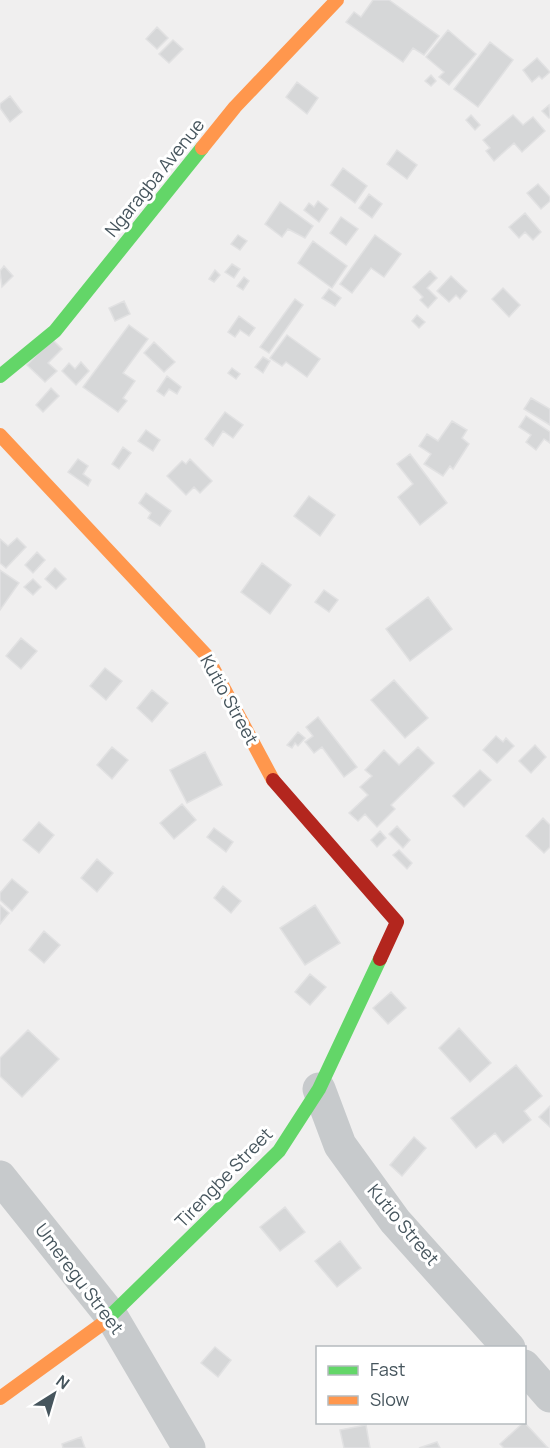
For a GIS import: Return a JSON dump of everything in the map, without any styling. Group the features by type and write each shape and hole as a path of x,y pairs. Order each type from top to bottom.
{"street":[{"name":"Ngaragba Avenue","path":"0,376 56,331 235,107 337,0"},
{"name":"Kutio Street","path":"0,435 206,655 274,781 397,922"},
{"name":"Tirengbe Street","path":"0,1398 112,1317 279,1151 319,1089 397,922"},
{"name":"Kutio Street","path":"319,1089 340,1145 395,1221 508,1346"},
{"name":"Umeregu Street","path":"0,1177 112,1317 189,1448"},
{"path":"526,1367 550,1396"}],"building":[{"path":"373,0 389,0 439,36 424,55 413,48 403,62 346,22 354,12 361,17"},
{"path":"157,27 168,38 157,49 146,39"},
{"path":"448,30 476,54 449,85 439,77 444,72 426,57"},
{"path":"173,40 183,49 169,63 159,54"},
{"path":"490,42 513,60 478,107 454,89"},
{"path":"537,58 550,72 542,79 539,76 532,82 523,70"},
{"path":"431,75 436,81 431,86 425,81"},
{"path":"297,82 318,98 307,114 286,97"},
{"path":"10,96 22,112 10,122 0,108 0,104"},
{"path":"549,105 550,117 549,118 542,111"},
{"path":"471,115 480,125 475,130 466,120"},
{"path":"513,115 523,125 533,117 545,131 522,152 514,143 494,161 486,151 490,148 483,140"},
{"path":"397,150 417,165 407,179 387,164"},
{"path":"343,168 367,186 355,203 331,185"},
{"path":"538,184 550,197 550,201 541,209 527,193"},
{"path":"369,194 382,204 372,218 359,208"},
{"path":"318,201 328,209 319,222 304,210 309,203 314,207"},
{"path":"280,202 313,226 305,238 288,229 282,237 265,224"},
{"path":"525,213 541,232 533,240 525,232 519,238 509,227"},
{"path":"341,217 358,229 346,245 330,233"},
{"path":"238,235 247,241 240,250 231,244"},
{"path":"375,235 401,254 384,277 371,268 352,293 340,284"},
{"path":"313,241 347,266 332,288 298,263"},
{"path":"232,264 240,269 234,278 225,272"},
{"path":"4,266 13,276 2,287 0,271"},
{"path":"215,270 220,275 214,282 209,279"},
{"path":"430,271 437,278 427,288 437,298 428,308 420,300 423,297 413,287"},
{"path":"451,276 467,291 460,299 456,295 449,302 437,291"},
{"path":"244,277 249,281 243,290 237,286"},
{"path":"503,288 520,305 509,317 492,299"},
{"path":"329,289 341,298 335,306 322,298"},
{"path":"295,299 303,305 269,353 260,347"},
{"path":"124,301 130,314 115,321 109,308"},
{"path":"417,315 425,322 419,328 412,321"},
{"path":"239,316 255,328 249,336 240,330 235,337 228,332"},
{"path":"129,325 148,339 123,373 135,381 123,398 127,401 118,412 83,387"},
{"path":"287,335 320,359 307,377 286,362 282,366 270,358"},
{"path":"52,339 62,349 48,363 57,371 45,382 27,365"},
{"path":"154,342 175,362 164,372 144,353"},
{"path":"263,357 270,361 263,373 255,367"},
{"path":"81,362 89,371 76,385 62,371 69,363 75,369"},
{"path":"232,368 240,374 236,379 228,373"},
{"path":"167,376 181,387 177,394 169,389 164,396 157,391"},
{"path":"51,388 59,396 43,412 36,405"},
{"path":"531,398 550,409 550,425 524,409"},
{"path":"225,412 243,425 233,438 223,431 213,446 205,439"},
{"path":"526,416 550,432 550,443 544,439 536,450 526,442 531,435 519,427"},
{"path":"452,421 467,430 462,438 469,444 453,469 450,466 443,476 424,464 431,454 419,446 427,434 438,441"},
{"path":"146,430 160,440 153,451 138,441"},
{"path":"123,447 131,453 119,469 112,464"},
{"path":"410,454 447,503 420,525 398,497 413,484 397,464"},
{"path":"78,459 88,466 83,474 91,480 88,486 68,472"},
{"path":"190,459 212,481 200,493 194,487 186,495 167,476 182,461 186,464"},
{"path":"146,493 171,511 160,526 148,518 151,513 139,503"},
{"path":"309,496 335,515 320,536 294,516"},
{"path":"17,538 26,547 6,568 0,563 0,539 8,546"},
{"path":"37,552 45,560 33,573 25,565"},
{"path":"262,563 291,585 270,614 241,592"},
{"path":"55,568 66,579 56,589 45,579"},
{"path":"0,570 19,583 0,610"},
{"path":"33,579 41,587 33,595 24,587"},
{"path":"324,590 338,600 329,612 315,602"},
{"path":"428,597 452,629 410,661 386,629"},
{"path":"21,638 37,651 21,669 6,656"},
{"path":"105,668 122,681 106,700 90,686"},
{"path":"394,680 428,718 405,738 371,700"},
{"path":"152,690 168,703 152,722 137,708"},
{"path":"318,717 357,767 344,777 322,747 314,753 305,742 313,736 306,727"},
{"path":"298,732 305,738 298,746 295,743 292,748 287,745"},
{"path":"496,736 503,742 506,738 514,746 497,763 483,750"},
{"path":"535,745 546,757 531,773 519,761"},
{"path":"112,747 128,760 112,779 97,765"},
{"path":"418,747 434,763 391,805 395,809 377,827 365,814 358,821 349,813 368,795 360,787 372,776 365,770 384,750 399,765"},
{"path":"205,752 222,785 187,803 170,770"},
{"path":"480,770 491,780 464,807 453,796"},
{"path":"182,804 196,820 174,839 160,823"},
{"path":"543,818 550,825 550,847 544,853 526,836"},
{"path":"39,822 54,835 39,853 23,840"},
{"path":"397,826 410,840 403,848 389,834"},
{"path":"214,828 233,842 226,852 207,837"},
{"path":"380,831 386,838 377,847 371,840"},
{"path":"399,850 412,863 407,869 393,855"},
{"path":"97,859 113,873 97,892 81,878"},
{"path":"12,879 28,892 12,911 0,900 0,893"},
{"path":"223,886 241,901 231,913 214,898"},
{"path":"0,905 9,913 0,924"},
{"path":"315,905 340,943 305,965 280,928"},
{"path":"44,931 60,945 44,963 29,950"},
{"path":"310,974 326,987 310,1005 295,992"},
{"path":"391,992 406,1008 388,1024 373,1008"},
{"path":"459,1028 491,1063 470,1082 439,1048"},
{"path":"28,1030 59,1059 22,1097 0,1076 0,1058"},
{"path":"516,1065 542,1096 524,1111 531,1120 503,1143 495,1133 476,1148 451,1118"},
{"path":"550,1106 550,1127 539,1117"},
{"path":"414,1137 426,1148 402,1176 390,1165"},
{"path":"285,1207 305,1232 280,1251 260,1227"},
{"path":"340,1241 361,1268 337,1287 315,1261"},
{"path":"215,1347 231,1360 218,1377 201,1363"},
{"path":"522,1424 526,1424 548,1448 504,1448 500,1444"},
{"path":"366,1425 370,1448 344,1448 340,1430"},
{"path":"81,1437 85,1448 63,1448 62,1444"},
{"path":"437,1442 440,1448 419,1448"}],"traffic: fast":[{"path":"0,376 55,331 202,148"},
{"path":"102,1324 279,1151 319,1089 380,959"}],"traffic: slow":[{"path":"202,148 235,107 337,0"},
{"path":"0,435 206,655 273,780"},
{"path":"0,1398 102,1324"}],"traffic: jam":[{"path":"273,780 397,922 380,959"}]}
